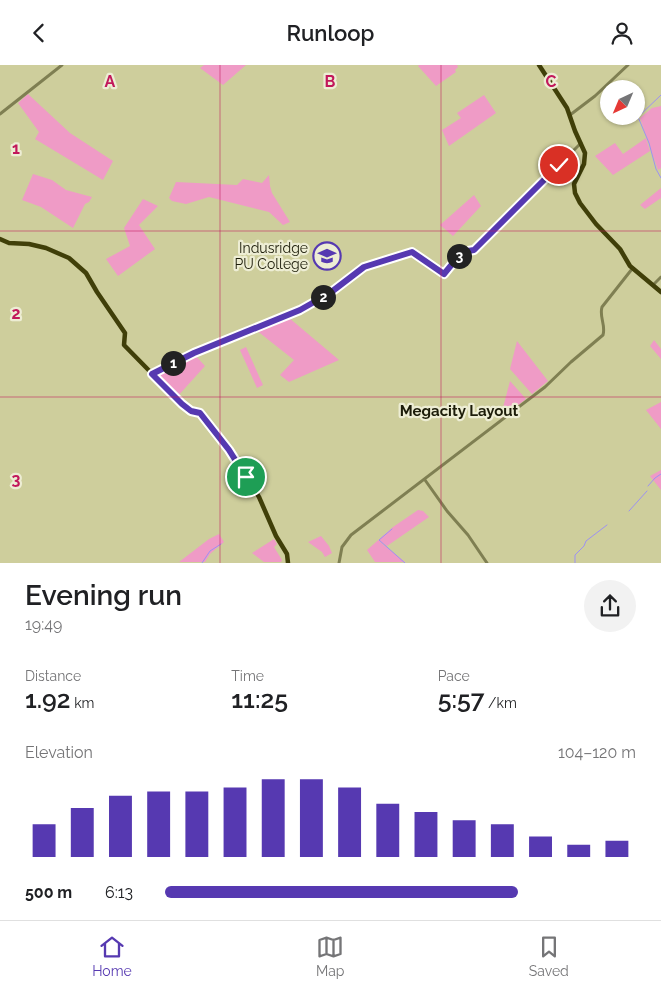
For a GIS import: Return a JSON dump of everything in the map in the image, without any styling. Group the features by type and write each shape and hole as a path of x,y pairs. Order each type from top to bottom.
{"main road":[{"path":"539,65 570,115 586,158 575,181 575,193 580,203 620,249 632,269 661,292"},
{"path":"0,239 4,242 29,244 46,248 69,258 86,273 97,293 125,333 124,345 182,404 191,411 200,413 229,450 259,497 276,536 287,554 288,563"}],"street":[{"path":"0,114 62,65"},
{"path":"570,115 596,96 628,65"},
{"path":"152,374 194,353 300,310 330,293 358,270 369,265 412,252 444,274 462,252 474,250 581,143"},
{"path":"339,563 342,547 351,535 545,387 571,362 604,335 605,329 601,308 632,269"},
{"path":"653,285 661,277"},
{"path":"425,480 447,511 468,535 487,563"}],"shaded area":[{"path":"204,65 246,65 223,85 200,68"},
{"path":"419,65 457,65 458,67 455,70 456,72 436,86"},
{"path":"28,94 70,133 113,161 103,180 35,139 39,132 18,103"},
{"path":"484,95 496,113 449,146 442,130 461,118 457,113"},
{"path":"661,106 661,168 658,170 642,125 645,125 645,114 652,108"},
{"path":"646,138 650,151 613,175 595,156 615,143 623,154"},
{"path":"33,174 52,180 66,190 92,197 85,204 73,228 41,207 22,200"},
{"path":"269,175 272,193 290,222 283,225 269,212 209,197 186,204 172,201 169,198 176,182 237,185 243,179 262,183"},
{"path":"661,188 661,198 645,209 640,205"},
{"path":"474,195 481,206 453,236 440,225"},
{"path":"143,199 158,206 139,225 155,249 118,276 106,259 130,246 124,228"},
{"path":"288,317 339,360 289,382 280,375 294,360 256,330"},
{"path":"654,340 661,349 661,359 650,346"},
{"path":"517,341 548,381 532,394 510,369"},
{"path":"246,347 263,385 257,388 240,350"},
{"path":"195,355 205,366 177,397 156,376"},
{"path":"510,381 526,399 500,419"},
{"path":"661,402 661,429 646,410"},
{"path":"661,470 661,490 650,476"},
{"path":"418,510 423,511 429,517 387,546 379,541 405,562 375,562 367,550 393,527"},
{"path":"219,534 224,542 210,554 205,562 179,562 209,539"},
{"path":"321,536 332,553 325,557 322,552 308,542"},
{"path":"274,539 277,544 274,547 282,560 281,562 264,562 252,553"}],"waterway":[{"path":"661,95 638,117 649,143 656,169 661,178"},
{"path":"648,486 661,474"},
{"path":"629,511 647,491"},
{"path":"575,563 575,555 584,546 586,541 607,525"},
{"path":"392,529 379,540 405,563"},
{"path":"202,563 210,551 221,544"}],"place":[{"name":"Indusridge PU College","path":"327,256"}],"district":[{"name":"Megacity Layout","path":"459,411"}],"route":[{"path":"246,477 229,450 200,413 191,411 182,404 152,374 194,353 318,301 358,270 369,265 412,252 442,273 446,273 464,250 474,250 559,165"}]}
